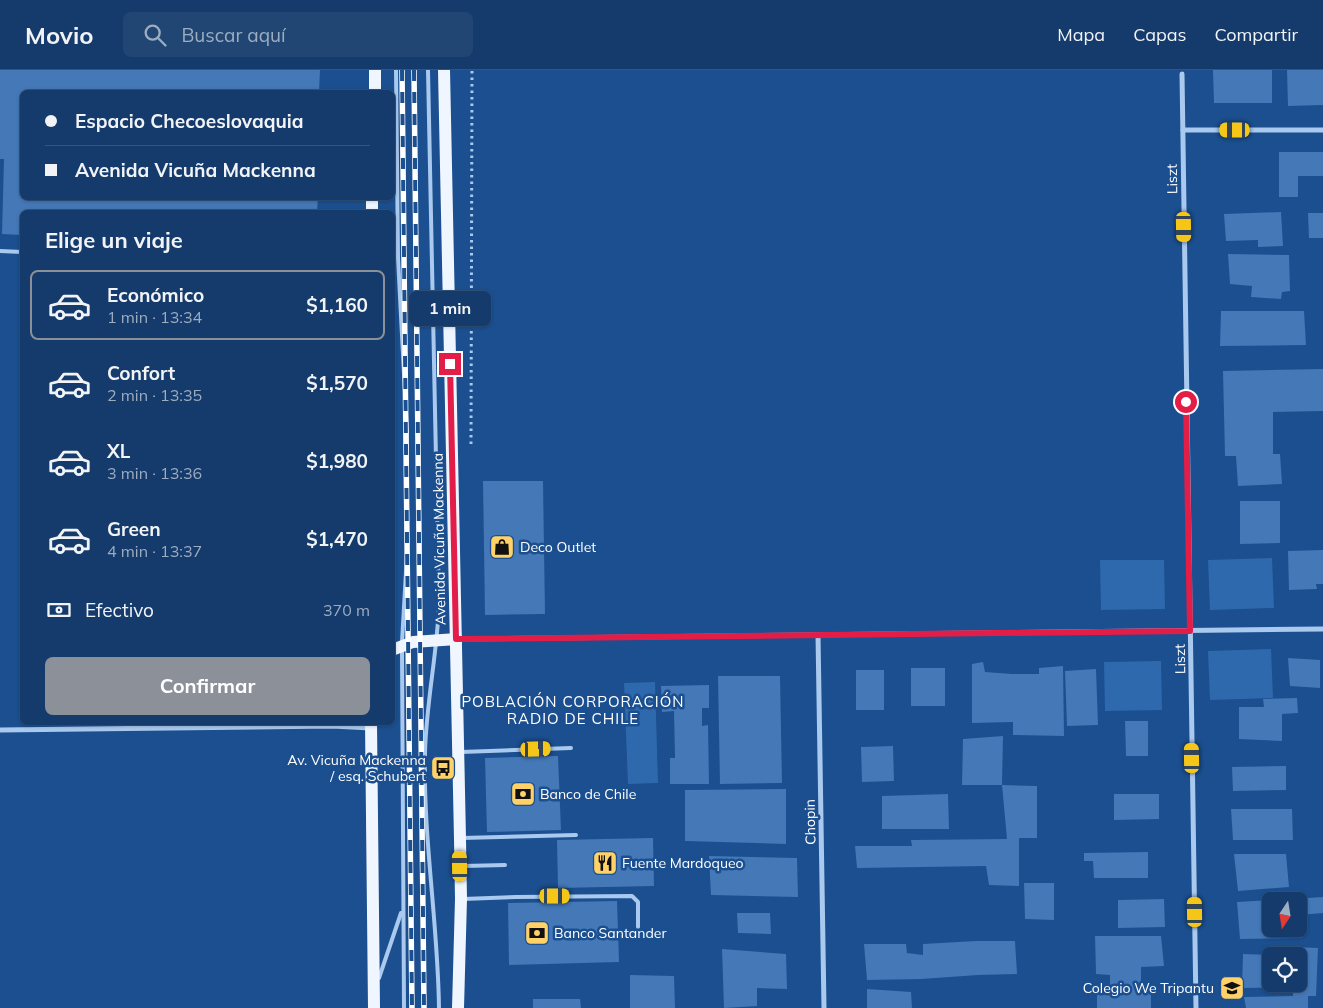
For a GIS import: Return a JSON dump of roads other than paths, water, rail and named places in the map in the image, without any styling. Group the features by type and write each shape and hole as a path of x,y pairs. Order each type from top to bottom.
{"main road":[{"path":"375,70 375,90"},
{"name":"Avenida Vicuña Mackenna","path":"444,70 459,752 461,899 458,1008"},
{"path":"397,648 419,642 456,639"},
{"path":"371,725 374,1008"}],"street":[{"name":"Liszt","path":"1182,74 1196,1008"},
{"path":"1183,130 1323,130"},
{"path":"456,639 1323,629"},
{"name":"Chopin","path":"818,635 824,1008"},
{"path":"0,730 371,725"}],"lane":[{"path":"396,70 398,258 407,452 407,554 397,648 404,1008"},
{"path":"428,70 439,606 438,640 431,683 425,754 427,846 436,934 439,1008"},
{"path":"0,251 20,252"},
{"path":"459,752 571,748"},
{"path":"460,838 576,835"},
{"path":"460,866 505,865"},
{"path":"461,899 632,896 638,902 638,927"},
{"path":"374,991 403,909"}],"railway":[{"path":"402,70 412,1008"},
{"path":"414,70 424,1008"}],"place":[{"name":"Deco Outlet","path":"502,547"},
{"name":"Av. Vicuña Mackenna / esq. Schubert","path":"443,768"},
{"name":"Banco de Chile","path":"523,794"},
{"name":"Fuente Mardoqueo","path":"605,863"},
{"name":"Banco Santander","path":"537,933"},
{"name":"Colegio We Tripantu","path":"1232,988"}],"district":[{"name":"POBLACIÓN CORPORACIÓN RADIO DE CHILE","path":"573,710"}]}
